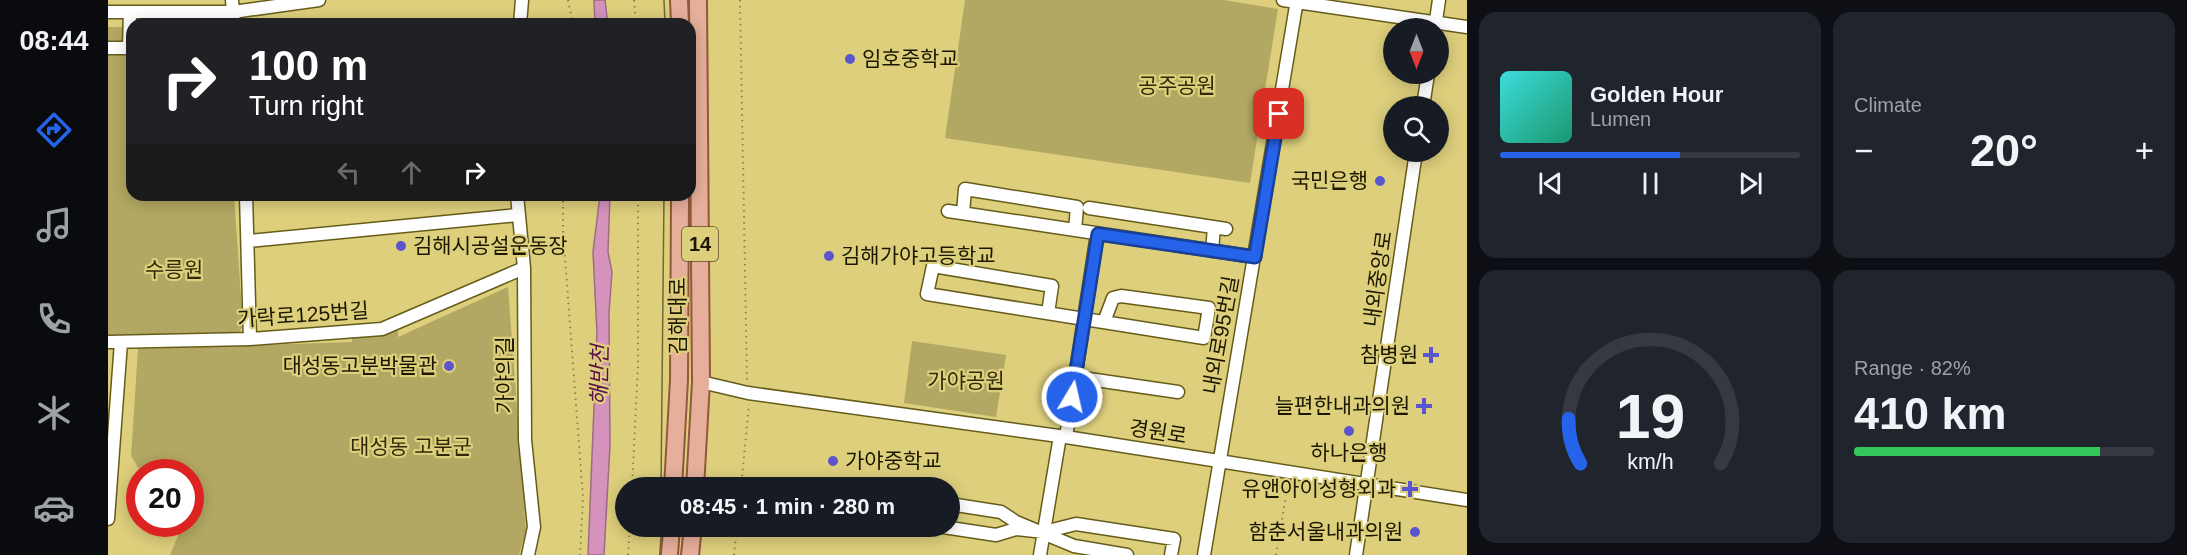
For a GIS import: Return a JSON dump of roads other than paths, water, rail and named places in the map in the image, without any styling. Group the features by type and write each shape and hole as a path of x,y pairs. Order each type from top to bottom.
{"main road":[{"path":"679,0 680,18"},
{"name":"김해대로","path":"696,477 701,382 698,0"},
{"name":"김해대로","path":"674,477 679,380 680,201"},
{"path":"669,555 670,537"},
{"path":"690,555 692,537"}],"street":[{"path":"108,12 233,12 319,0"},
{"path":"520,18 522,0"},
{"path":"1284,0 1395,18"},
{"path":"1436,18 1439,0"},
{"name":"내외로95번길","path":"1204,555 1297,1"},
{"path":"130,12 130,18"},
{"path":"1449,26 1467,27"},
{"path":"108,48 126,48"},
{"name":"내외중앙로","path":"1356,555 1415,162"},
{"path":"963,213 965,189 1077,207 1075,230"},
{"path":"246,201 250,339"},
{"name":"가야의길","path":"517,201 524,268 525,440 534,527 528,555"},
{"path":"1089,208 1220,228 1212,251"},
{"path":"948,211 1255,257"},
{"path":"248,241 518,215"},
{"path":"1040,555 1076,377 1098,234"},
{"path":"1048,313 1052,286 933,266 927,294 1204,338 1209,308 1121,296 1113,298 1104,322"},
{"name":"가락로125번길","path":"114,342 250,339 382,329 524,268"},
{"path":"108,519 114,342"},
{"path":"1076,377 1178,392"},
{"name":"경원로","path":"701,382 748,393 1063,436 1467,500"},
{"path":"960,506 1001,512 1016,522 1074,546 1127,555"},
{"path":"960,530 996,535 1016,529 1044,532 1076,524 1174,539 1171,555"}],"water":[{"path":"594,0 605,0 608,18 595,18"},
{"name":"해반천","path":"599,201 610,201 608,252 612,272 609,313 610,445 604,555 588,555 597,333 593,252"}],"tram line":[{"path":"664,0 665,18"},
{"path":"661,477 664,201"},
{"path":"661,555 663,537"}],"place":[{"name":"임호중학교","path":"850,59"},
{"name":"국민은행","path":"1380,181"},
{"name":"김해시공설운동장","path":"401,246"},
{"name":"김해가야고등학교","path":"829,256"},
{"name":"참병원","path":"1431,355"},
{"name":"대성동고분박물관","path":"449,366"},
{"name":"늘편한내과의원","path":"1424,406"},
{"name":"하나은행","path":"1349,431"},
{"name":"가야중학교","path":"833,461"},
{"name":"유앤아이성형외과","path":"1410,489"},
{"name":"함춘서울내과의원","path":"1415,532"}],"park label":[{"name":"공주공원","path":"1177,86"},
{"name":"수릉원","path":"174,270"},
{"name":"가야공원","path":"966,381"},
{"name":"대성동 고분군","path":"411,447"}]}
